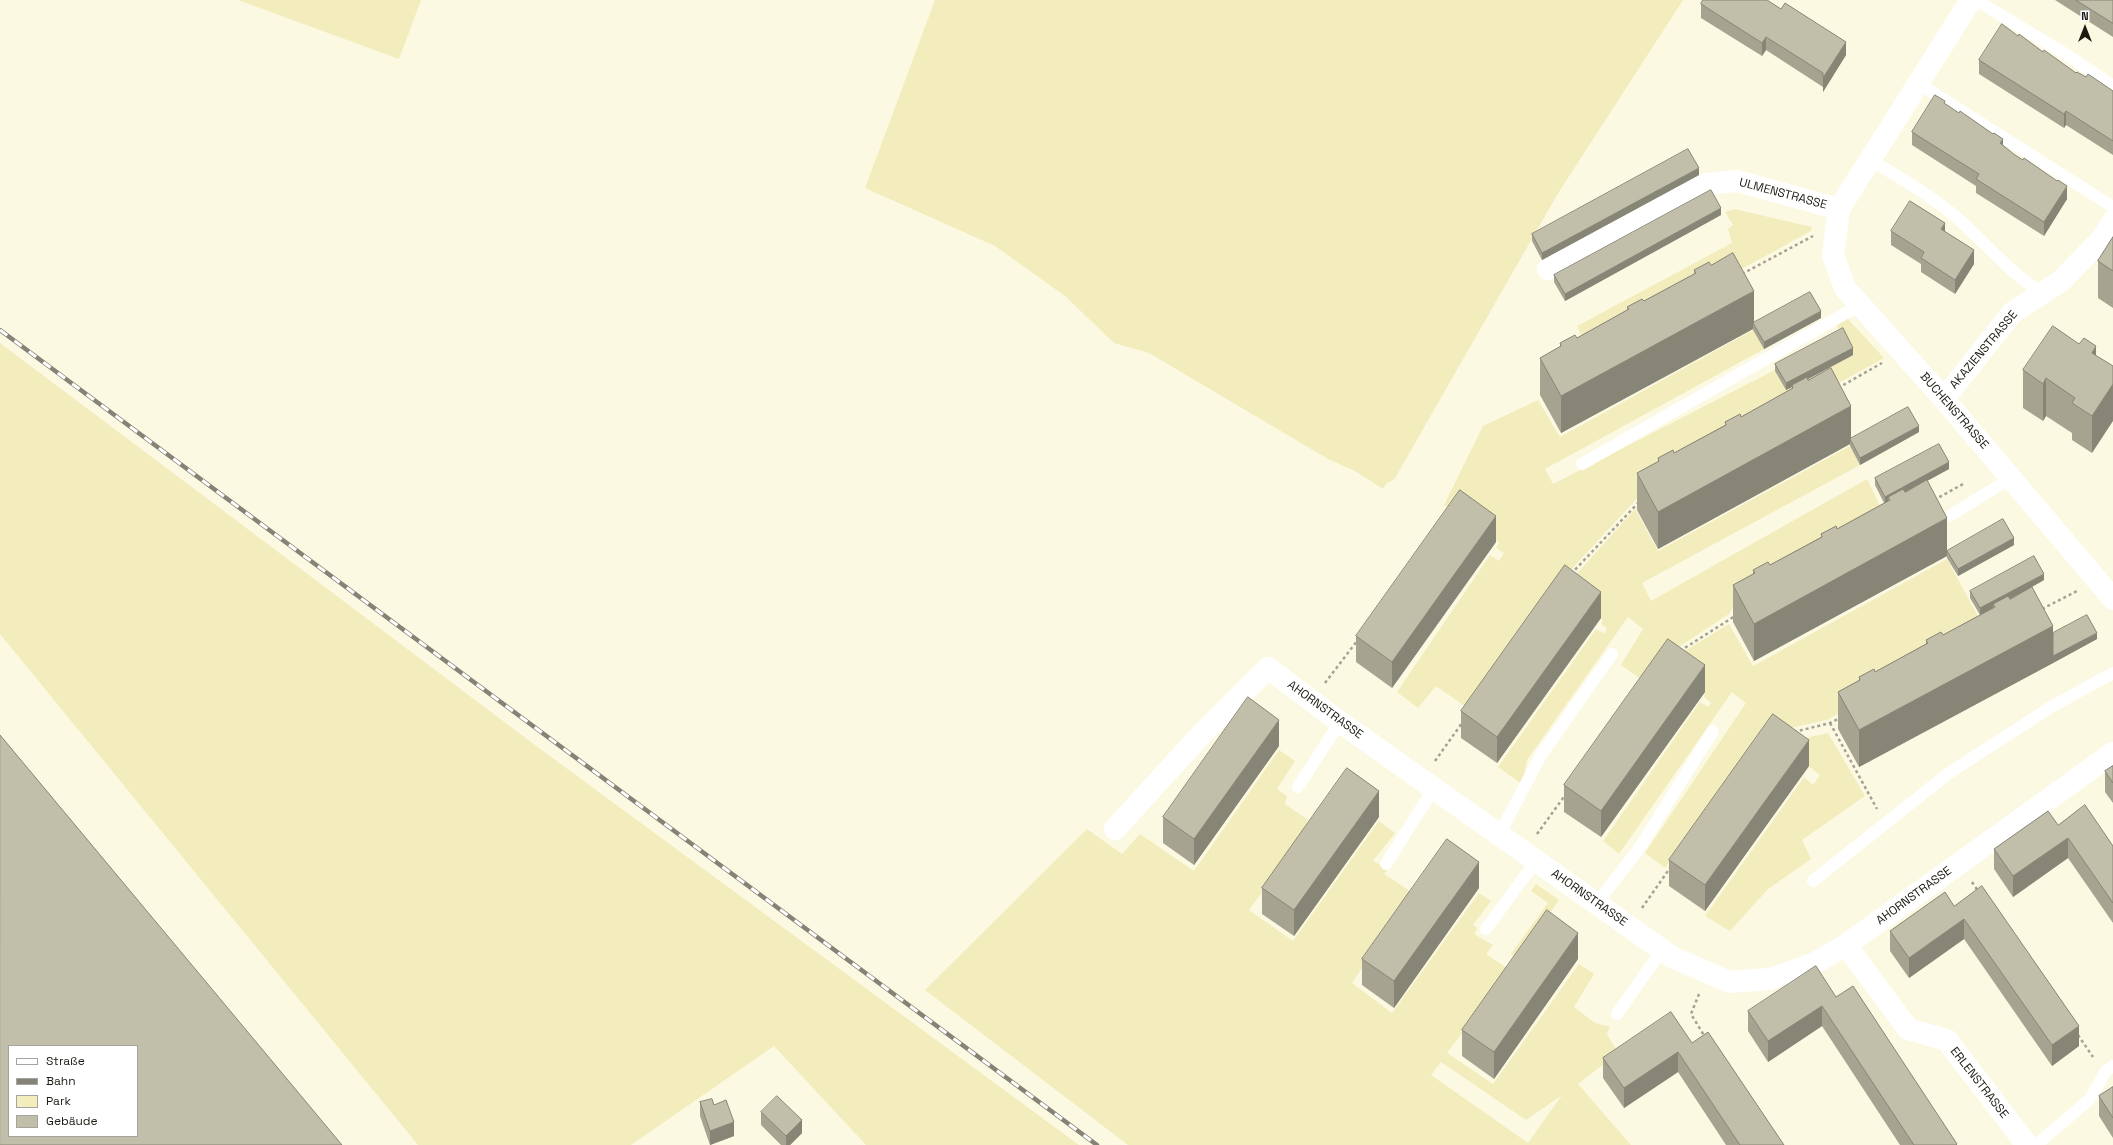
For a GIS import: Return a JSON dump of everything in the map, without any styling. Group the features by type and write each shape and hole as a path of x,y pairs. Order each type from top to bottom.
{"street":[{"name":"ULMENSTRASSE","path":"1548,269 1706,184 1737,181 1839,209 1971,0"},
{"name":"BUCHENSTRASSE","path":"1839,209 1832,255 1844,288 1944,399 2113,599"},
{"name":"AKAZIENSTRASSE","path":"1944,399 2012,313 2061,281 2101,240 2113,221"},
{"name":"AHORNSTRASSE","path":"1115,829 1197,739 1268,668 1340,722 1672,957 1729,982 1770,979 1815,963 1846,945 2113,753"},
{"name":"ERLENSTRASSE","path":"1846,945 1908,1029 1947,1040 2027,1145"}],"lane":[{"path":"1976,0 2070,57 2113,86"},
{"path":"1918,83 1977,118 2113,207"},
{"path":"1870,160 1908,182 1951,213 2022,280 2042,293"},
{"path":"1582,464 1860,305"},
{"path":"1951,516 2004,471"},
{"path":"1499,835 1541,755 1612,654"},
{"path":"1814,881 1949,774 2051,707 2113,673"},
{"path":"1298,787 1340,722"},
{"path":"1597,903 1638,850 1713,731"},
{"path":"1386,864 1428,784"},
{"path":"1486,929 1530,857"},
{"path":"1617,1014 1662,950"},
{"path":"2036,1145 2090,1099 2109,1070"}],"path":[{"path":"1741,274 1810,236 1835,238"},
{"path":"1834,390 1902,352"},
{"path":"1930,503 2004,471"},
{"path":"1569,576 1643,498"},
{"path":"2041,610 2097,580"},
{"path":"1673,655 1739,613"},
{"path":"1312,701 1359,638"},
{"path":"1792,732 1830,723 1844,716"},
{"path":"1428,784 1463,722"},
{"path":"1830,723 1885,824"},
{"path":"1530,857 1569,789"},
{"path":"1629,927 1675,862"},
{"path":"1959,864 1982,897"},
{"path":"1706,1039 1691,1014 1707,972"},
{"path":"2077,1034 2109,1070"}],"green space":[{"path":"238,0 421,0 399,59"},
{"path":"935,0 1683,0 1557,195 1394,480 1387,483 1383,489 1355,471 1328,459 1149,353 1114,343 1065,296 995,246 865,188"},
{"path":"1734,209 1812,227 1811,231 1589,353 1577,326 1732,243 1728,229 1733,225 1725,212"},
{"path":"1847,318 1884,358 1644,491 1555,587 1466,707 1436,686 1418,708 1397,692 1490,555 1499,561 1504,553 1496,548 1499,542 1444,505 1483,426 1538,400 1560,437 1753,330 1764,349 1545,469 1553,484 1843,335 1836,325"},
{"path":"0,343 543,751 1079,1145 866,1145 774,1046 631,1145 418,1145 0,634"},
{"path":"1850,446 1860,465 1642,583 1651,601 1867,479 1887,520 1733,606 1729,614 1659,660 1642,680 1621,665 1643,629 1628,617 1527,760 1522,784 1498,767 1596,629 1605,634 1607,628 1601,624 1603,620 1562,590 1635,509 1658,551"},
{"path":"1947,559 1986,631 1827,720 1763,734 1665,868 1645,853 1746,703 1732,692 1619,854 1603,841 1700,702 1708,707 1711,703 1704,697 1705,692 1663,664 1729,624 1753,666"},
{"path":"1828,733 1865,796 1802,840 1811,859 1768,889 1730,931 1705,916 1804,777 1813,785 1820,775 1781,743"},
{"path":"1279,750 1295,761 1277,789 1287,796 1285,804 1308,820 1304,828 1308,831 1249,910 1293,941 1379,821 1395,833 1373,861 1388,869 1384,874 1413,893 1352,983 1392,1013 1479,893 1491,901 1473,925 1478,928 1474,934 1493,945 1486,954 1510,970 1447,1053 1493,1084 1579,964 1594,974 1574,1007 1595,1023 1610,1027 1607,1034 1618,1053 1578,1084 1631,1145 1128,1145 925,990 1087,829 1122,854 1140,834 1194,871","holes":["1441,1062 1526,1120 1562,1095 1528,1143 1431,1075"]},
{"path":"1536,884 1559,900 1518,959 1511,954 1548,903 1531,891"}],"building":[{"path":"1703,0 1767,0 1781,9 1785,3 1846,42 1823,78 1823,73 1766,37 1762,43 1701,4"},
{"path":"2076,0 2113,0 2113,23"},
{"path":"2002,24 2018,36 2019,34 2043,52 2044,50 2076,73 2077,72 2086,77 2088,74 2113,91 2113,141 2066,111 2064,114 1979,60"},
{"path":"1935,95 1959,113 1960,111 1993,134 1994,133 2003,139 2000,143 2015,155 2023,160 2024,158 2057,181 2058,180 2067,186 2044,222 1976,179 1979,174 1912,132"},
{"path":"1688,149 1699,168 1542,253 1532,234"},
{"path":"1711,190 1721,208 1565,294 1554,275"},
{"path":"1910,201 1945,223 1941,229 1974,250 1955,280 1921,258 1924,252 1891,231"},
{"path":"2113,237 2113,271 2098,261"},
{"path":"1733,253 1754,291 1561,396 1540,358 1561,346 1560,343 1575,335 1577,338 1629,309 1627,307 1642,299 1644,301 1696,273 1694,270 1709,262 1711,265"},
{"path":"1810,292 1821,311 1764,342 1753,323"},
{"path":"2053,326 2079,344 2084,338 2096,346 2092,353 2113,366 2113,384 2092,416 2072,403 2075,398 2046,378 2043,384 2023,370"},
{"path":"1843,328 1853,348 1786,383 1775,364"},
{"path":"1831,368 1851,406 1658,512 1637,473 1659,461 1658,458 1673,450 1674,453 1726,425 1725,422 1740,414 1741,417 1793,388 1792,385 1807,377 1808,380"},
{"path":"1908,407 1919,426 1860,458 1850,439"},
{"path":"1939,444 1949,462 1885,497 1875,478"},
{"path":"1927,480 1947,518 1754,624 1733,585 1755,573 1753,570 1768,562 1770,565 1822,537 1821,534 1836,526 1837,529 1890,500 1888,497 1903,489 1905,492"},
{"path":"1460,490 1496,516 1392,662 1356,636"},
{"path":"2003,519 2014,538 1958,569 1947,551"},
{"path":"2034,556 2044,574 1980,608 1970,591"},
{"path":"1565,565 1601,592 1497,737 1461,711"},
{"path":"2032,587 2053,626 1859,730 1838,692 1860,680 1859,677 1874,669 1875,672 1928,643 1926,640 1941,632 1943,635 1995,607 1993,604 2008,596 2010,599"},
{"path":"2087,615 2097,633 2053,656 2053,633"},
{"path":"1668,639 1705,665 1601,811 1564,785"},
{"path":"1248,697 1279,720 1194,839 1163,817"},
{"path":"1773,714 1809,740 1705,885 1669,860"},
{"path":"0,735 342,1145 0,1145"},
{"path":"2113,766 2113,783 2105,771"},
{"path":"1347,768 1379,791 1294,910 1262,888"},
{"path":"2085,805 2113,846 2113,903 2068,838 2013,876 1994,849 2048,811 2058,825"},
{"path":"1447,839 1479,862 1394,981 1362,959"},
{"path":"1982,886 2079,1026 2052,1045 1964,919 1909,958 1890,931 1945,892 1954,906"},
{"path":"1547,910 1578,933 1494,1052 1462,1030"},
{"path":"1816,966 1836,997 1853,986 1957,1144 1956,1145 1914,1145 1822,1006 1768,1041 1748,1011"},
{"path":"1671,1012 1692,1043 1708,1032 1784,1145 1740,1145 1678,1052 1624,1088 1603,1058"},
{"path":"2113,1087 2113,1118 2099,1096"},
{"path":"777,1096 802,1120 786,1136 761,1112"},
{"path":"712,1099 714,1105 726,1100 734,1122 710,1131 700,1102"}],"railway":[{"path":"0,330 1097,1145"}]}
